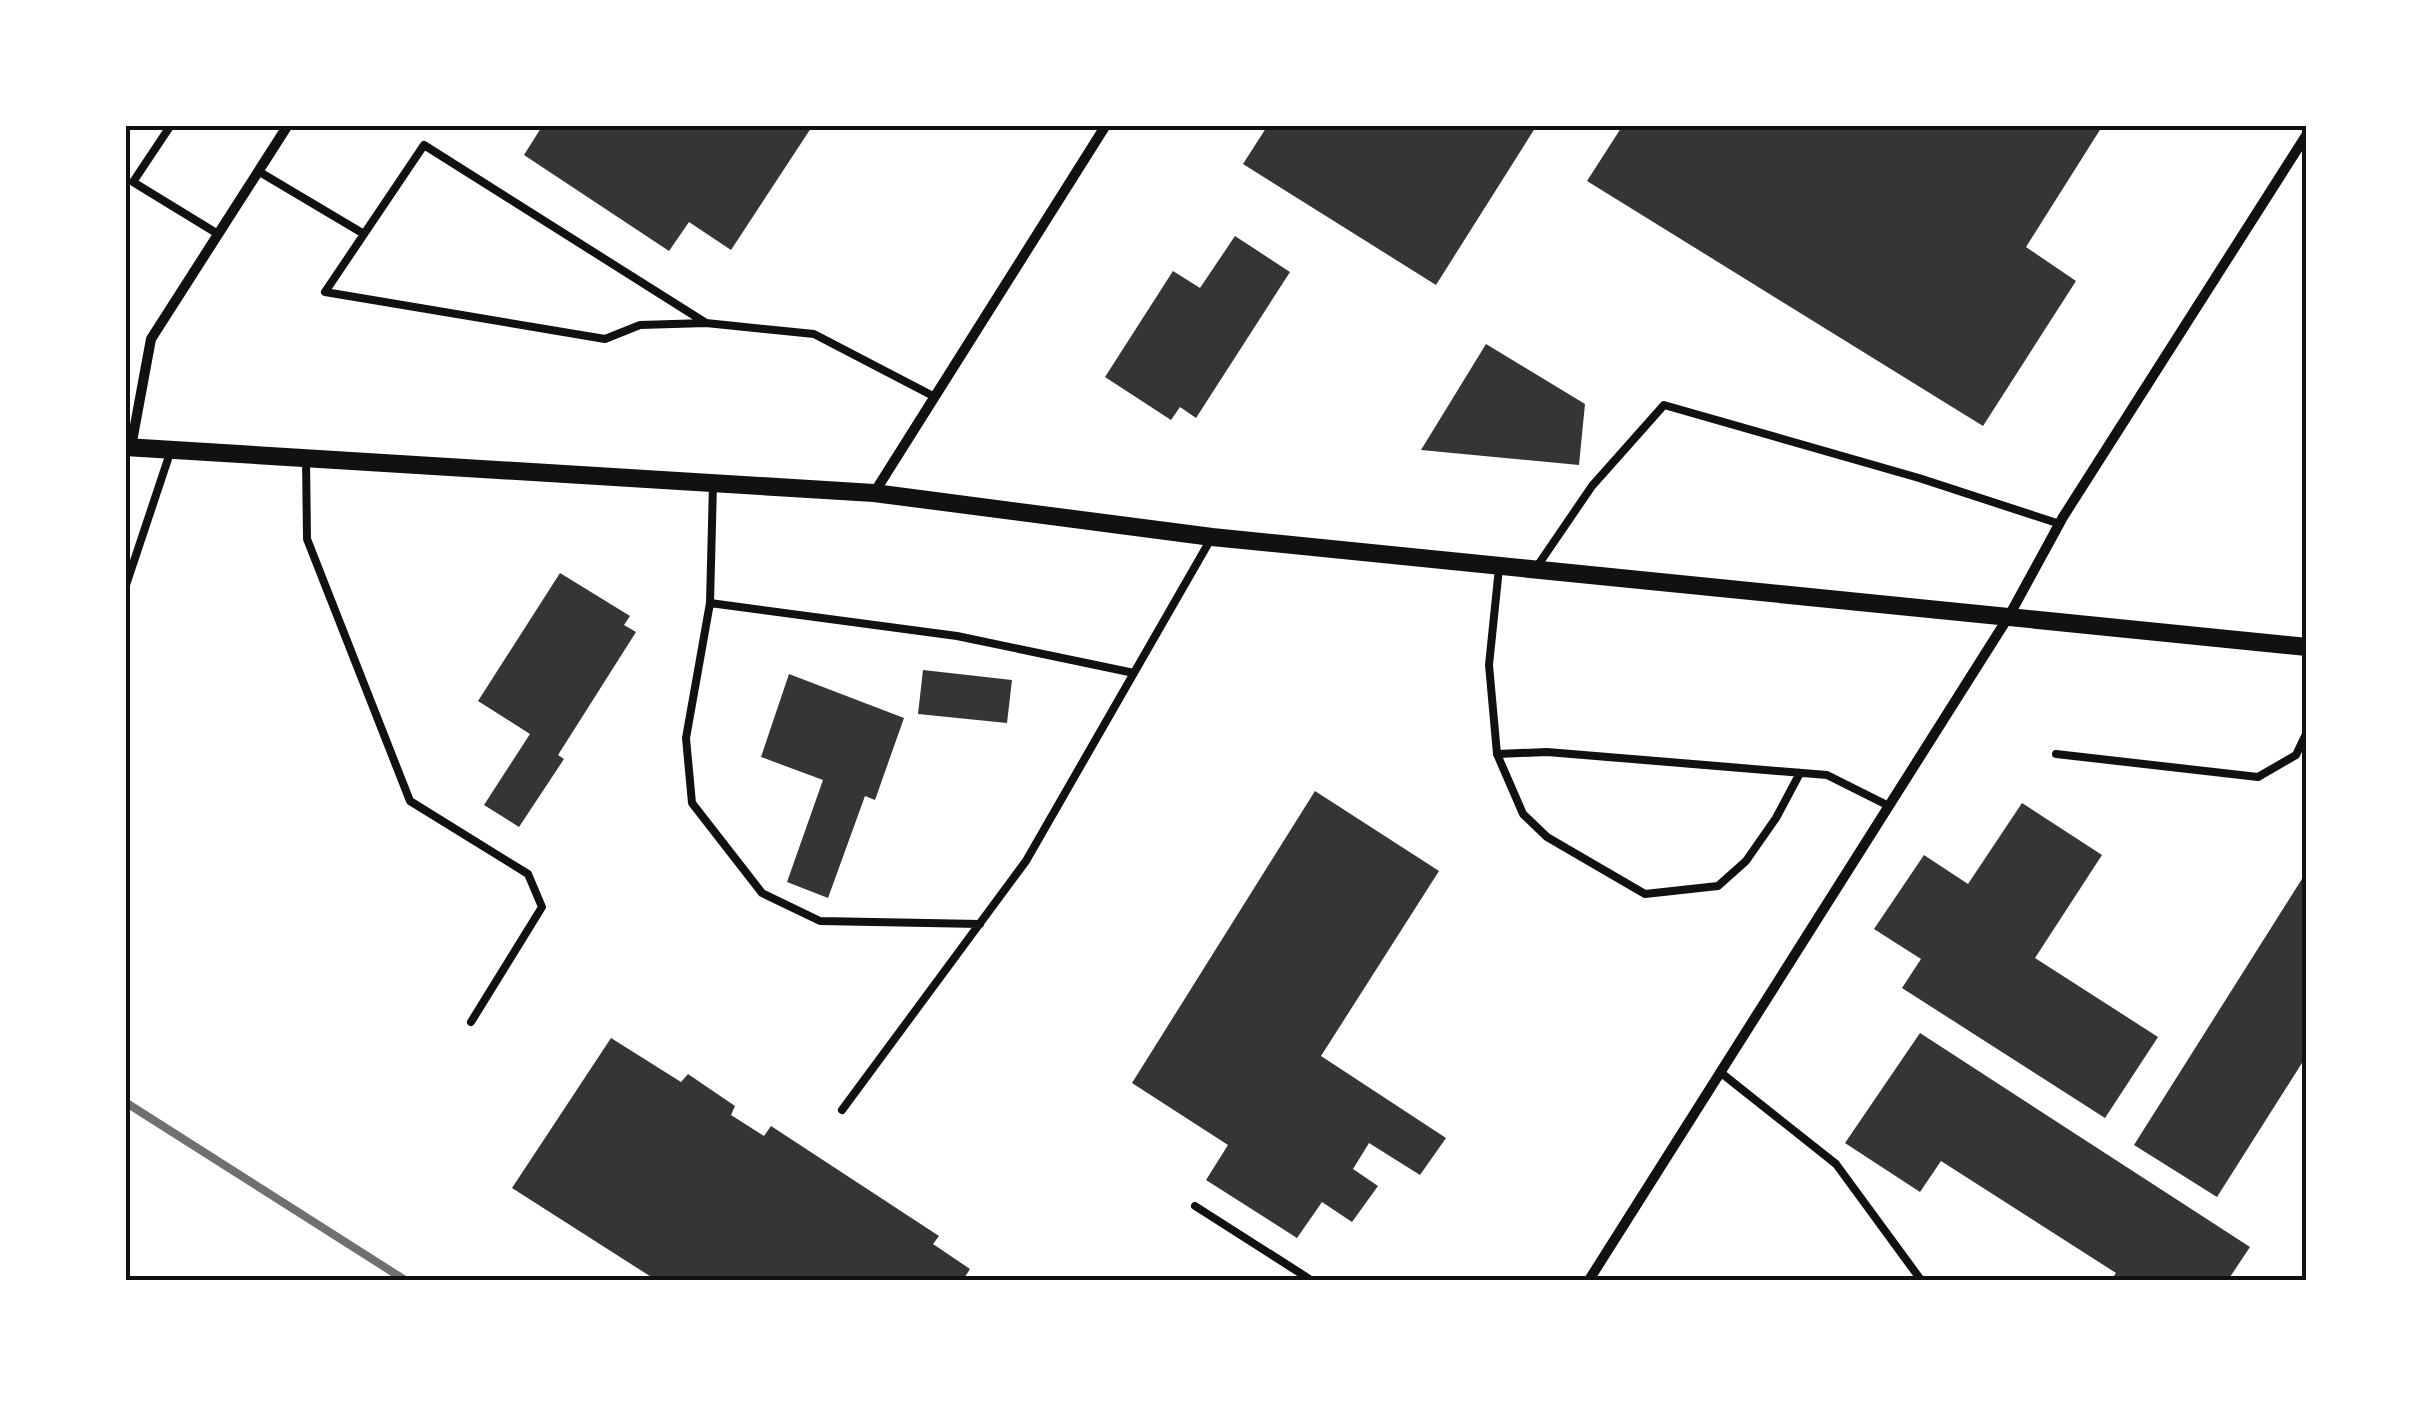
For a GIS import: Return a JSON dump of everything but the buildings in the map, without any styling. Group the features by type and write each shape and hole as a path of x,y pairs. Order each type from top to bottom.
{"street":[{"path":"288,125 151,339 128,447 874,493 1212,538 2307,648"},
{"path":"874,493 1106,125"},
{"path":"1589,1280 2009,616 2060,524 2307,134"}],"lane":[{"path":"171,125 133,182 218,234"},
{"path":"706,323 424,144 325,292 605,339 640,325 706,323 814,334 935,396"},
{"path":"258,171 364,234"},
{"path":"1534,572 1592,486 1664,406 1919,478 2060,524"},
{"path":"125,588 171,450"},
{"path":"306,458 307,538 410,800 528,874 542,907 472,1022"},
{"path":"712,483 710,603 686,738 692,803 762,893 820,921 980,924"},
{"path":"842,1110 1026,861 1212,538"},
{"path":"1499,568 1489,664 1497,754 1523,814 1547,837 1645,894 1718,886 1746,861 1776,818 1800,773"},
{"path":"710,603 957,636 1134,673"},
{"path":"2056,754 2258,777 2296,755 2307,732"},
{"path":"1497,754 1547,752 1828,775 1888,806"},
{"path":"1720,1072 1836,1164 1921,1280"},
{"path":"1194,1206 1312,1280"}],"railway":[{"path":"125,1102 405,1280"}]}
